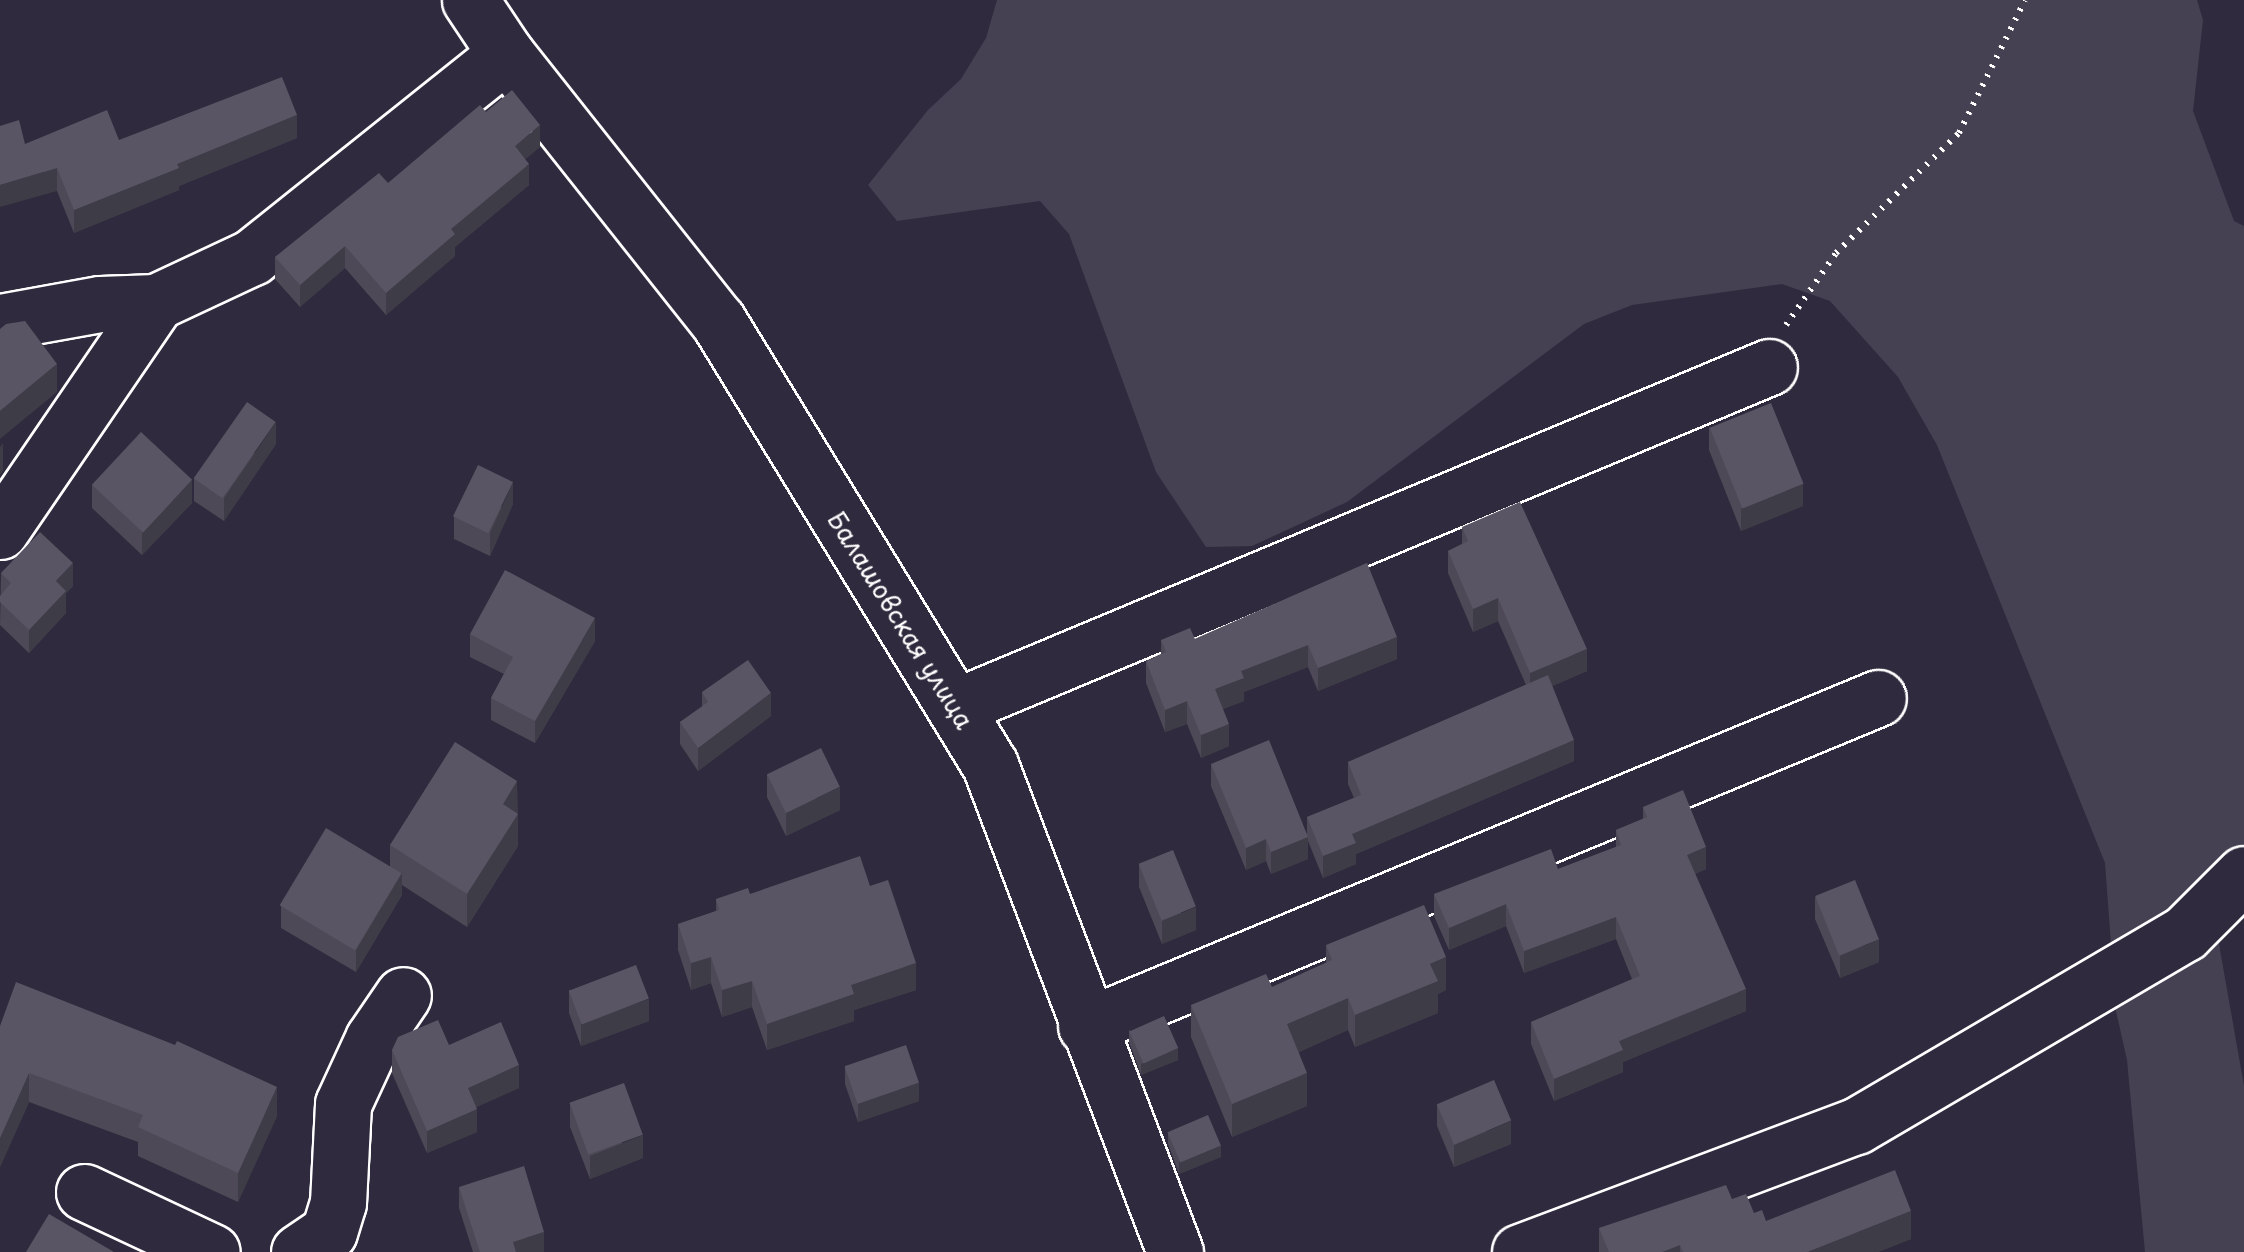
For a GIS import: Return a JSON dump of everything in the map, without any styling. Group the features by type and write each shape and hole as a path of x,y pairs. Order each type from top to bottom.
{"street":[{"name":"Балашовская улица","path":"470,0 506,54 718,321 990,766 1175,1252"},
{"path":"0,322 100,304 156,302 252,257 506,54"},
{"path":"0,531 156,302"},
{"path":"955,707 1769,367"},
{"path":"1086,1026 1878,698"},
{"path":"1520,1252 1856,1126 2186,933 2244,874"},
{"path":"299,1252 330,1232 338,1203 343,1104 373,1039 403,994"},
{"path":"84,1192 212,1252"},
{"path":"338,1203 361,1252"}],"path":[{"path":"1769,367 1788,320 1836,252 1959,133 2025,0"}],"shaded area":[{"path":"997,0 2197,0 2203,20 2193,111 2234,221 2244,226 2244,899 2216,927 2244,1086 2244,1252 2145,1252 2127,1060 2116,1011 2105,863 1937,445 1898,377 1830,301 1782,284 1632,305 1584,324 1347,502 1252,546 1206,547 1156,472 1069,234 1040,201 897,221 868,185 928,110 961,79 986,38"}],"building":[{"path":"282,77 297,115 74,210 57,168 0,185 0,126 19,120 25,144 107,110 119,140"},
{"path":"512,90 540,125 515,146 529,164 451,229 455,234 386,293 345,246 300,285 275,257 379,173 388,183 480,105 486,112"},
{"path":"25,321 57,364 0,411 0,329"},
{"path":"247,402 276,422 222,498 194,478"},
{"path":"1771,403 1804,484 1742,508 1710,428"},
{"path":"141,432 192,480 143,532 92,485"},
{"path":"478,465 513,482 488,533 453,516"},
{"path":"1520,502 1587,649 1530,673 1498,598 1473,609 1448,551 1468,541 1462,527"},
{"path":"40,532 73,563 56,581 66,591 29,630 0,602 0,596 11,583 1,573"},
{"path":"1367,563 1397,637 1318,668 1308,645 1241,671 1244,678 1215,689 1229,724 1201,735 1187,701 1165,710 1146,661 1166,652 1161,640 1190,628 1195,639"},
{"path":"505,570 595,618 535,721 491,698 513,657 470,634"},
{"path":"748,660 771,693 698,748 680,722 708,702 702,692"},
{"path":"1548,675 1574,740 1352,834 1356,843 1323,856 1307,817 1361,795 1348,762"},
{"path":"1269,740 1308,837 1271,852 1266,839 1246,848 1211,764"},
{"path":"455,742 517,781 503,804 518,814 467,894 390,845"},
{"path":"821,748 840,787 786,813 767,774"},
{"path":"1683,790 1706,847 1687,855 1746,989 1619,1041 1623,1050 1554,1079 1531,1022 1640,976 1616,917 1524,951 1506,904 1449,928 1434,894 1551,849 1558,869 1621,845 1616,830 1647,817 1643,807"},
{"path":"326,828 401,873 355,950 280,905"},
{"path":"1173,850 1196,907 1162,920 1139,864"},
{"path":"860,856 870,886 888,880 916,963 851,985 854,994 767,1024 752,981 722,990 711,957 691,963 678,924 719,910 716,899 748,888 750,894"},
{"path":"1855,880 1879,939 1839,955 1815,896"},
{"path":"1424,905 1446,957 1430,964 1438,981 1355,1015 1348,998 1287,1024 1307,1073 1232,1104 1191,1005 1266,974 1272,987 1332,960 1326,945"},
{"path":"636,965 649,999 582,1024 569,991"},
{"path":"16,982 175,1045 177,1041 277,1087 238,1173 138,1127 143,1115 29,1073 0,1138 0,1026"},
{"path":"1164,1016 1178,1048 1144,1063 1129,1031"},
{"path":"438,1020 449,1045 501,1022 519,1065 468,1088 477,1109 427,1131 392,1050 398,1037"},
{"path":"906,1045 919,1083 858,1104 845,1066"},
{"path":"1494,1080 1511,1121 1454,1145 1437,1104"},
{"path":"624,1083 643,1135 588,1155 569,1103"},
{"path":"1208,1115 1221,1145 1180,1163 1167,1132"},
{"path":"524,1166 544,1232 513,1242 516,1252 480,1252 459,1187"},
{"path":"1895,1170 1911,1211 1807,1252 1683,1252 1680,1245 1662,1252 1609,1252 1599,1228 1726,1185 1732,1199 1746,1194 1754,1213 1762,1210 1766,1221"},
{"path":"49,1214 114,1252 26,1252"}]}
